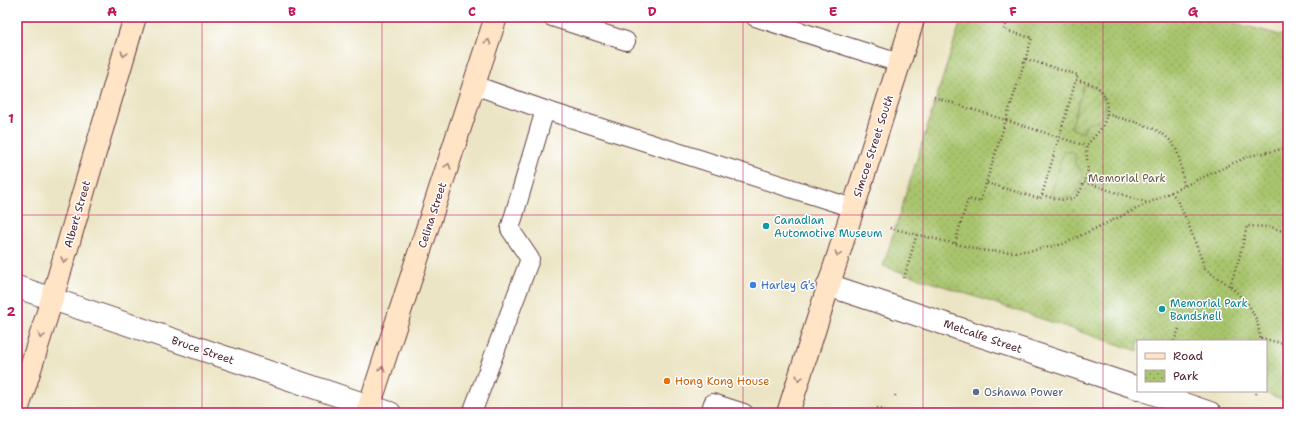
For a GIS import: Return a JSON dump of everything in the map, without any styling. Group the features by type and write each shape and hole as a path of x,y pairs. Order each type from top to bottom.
{"street":[{"name":"Albert Street","path":"17,411 52,299 135,17"},
{"name":"Celina Street","path":"368,410 496,17"},
{"name":"Simcoe Street South","path":"788,413 914,17"},
{"name":"Metcalfe Street","path":"828,285 1137,388"},
{"name":"Bruce Street","path":"17,287 368,410 390,413"},
{"path":"1149,392 1210,413"}],"lane":[{"path":"552,17 626,41"},
{"path":"756,17 899,63"},
{"path":"474,85 545,110 853,208"},
{"path":"472,413 530,259 510,229 545,110"},
{"path":"710,413 713,403 744,413"}],"path":[{"path":"955,243 968,199 980,202 1007,121 1032,38 1004,30 1008,20 997,17"},
{"path":"987,183 1040,199 1042,195 1078,75 1026,59"},
{"path":"1042,195 1060,200 1068,200 1080,192 1088,170 1086,146 1103,126 1106,114 1106,100 1103,92 1094,85 1076,80"},
{"path":"934,97 1086,146"},
{"path":"1106,114 1153,128 1170,140 1176,151 1180,164 1184,186"},
{"path":"890,228 985,251 1013,252 1056,246 1249,156 1288,148"},
{"path":"1084,182 1148,203"},
{"path":"1171,192 1188,223 1205,269 1230,286 1249,305 1257,322 1261,340"},
{"path":"1230,286 1247,226 1271,227 1288,233"},
{"path":"904,278 916,234"},
{"path":"1174,340 1179,329"},
{"path":"1267,341 1288,345"},
{"path":"877,408 885,410"}],"green space":[{"name":"Memorial Park","path":"962,17 1205,17 1288,37 1288,401 1262,392 1267,392 1267,340 1137,340 1137,351 883,266"},
{"path":"1084,85 1099,91 1103,98 1104,110 1101,117 1095,122 1086,124 1083,133 1071,128"},
{"path":"1064,150 1076,154 1075,163 1082,172 1083,179 1078,189 1072,196 1061,198 1051,195"}],"place":[{"name":"Canadian Automotive Museum","path":"766,226"},
{"name":"Harley G's","path":"753,285"},
{"name":"Memorial Park Bandshell","path":"1162,309"},
{"name":"Hong Kong House","path":"667,381"},
{"name":"Oshawa Power","path":"976,392"}]}
